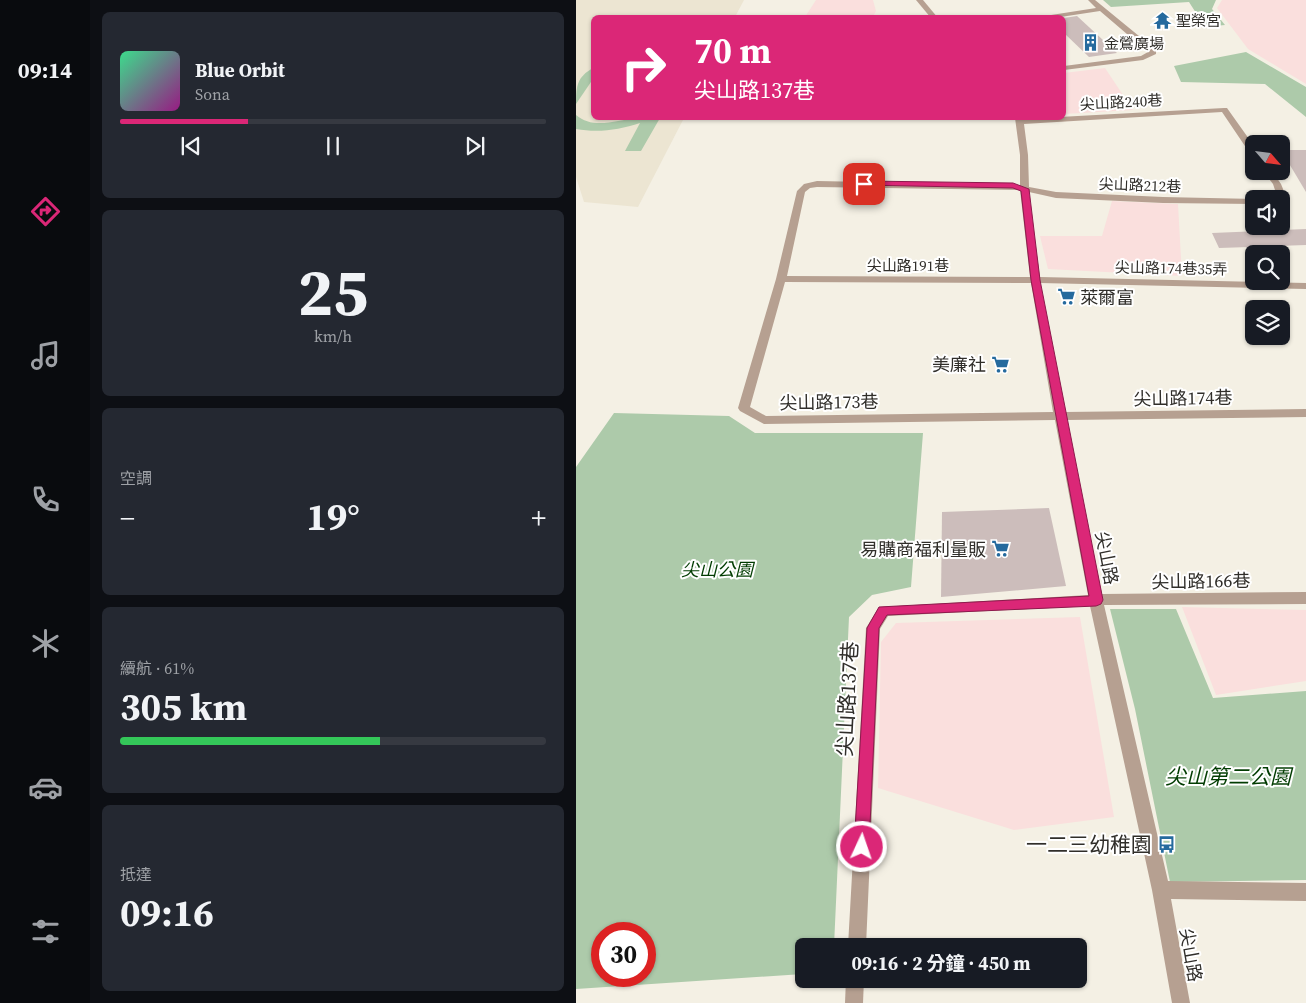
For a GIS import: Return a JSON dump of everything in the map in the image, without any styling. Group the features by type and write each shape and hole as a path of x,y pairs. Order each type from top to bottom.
{"street":[{"path":"919,0 932,15"},
{"path":"1066,68 1143,58 1153,52 1091,0"},
{"path":"1058,15 1102,9"},
{"name":"尖山路240巷","path":"1066,118 1224,110 1245,141"},
{"name":"尖山路","path":"1020,120 1035,280 1096,600 1161,890 1181,1003"},
{"name":"尖山路212巷","path":"807,186 817,184 1013,186 1056,195 1163,200 1245,201"},
{"name":"尖山路173巷","path":"807,186 801,191 781,279 744,408 764,420 1060,417"},
{"name":"尖山路191巷","path":"781,279 1035,280"},
{"name":"尖山路174巷35弄","path":"1035,280 1306,286"},
{"name":"尖山路174巷","path":"1060,417 1306,414"},
{"name":"尖山路166巷","path":"1096,600 1306,598"},
{"name":"尖山路137巷","path":"857,938 873,628 884,610 1096,600"},
{"path":"1161,890 1306,892"},
{"path":"854,1003 855,988"}],"shaded area":[{"path":"576,0 744,0 736,15 591,15 591,120 683,120 638,207 584,202 576,177"},
{"path":"816,0 873,0 876,11 874,15 806,15"},
{"path":"1222,0 1306,0 1306,84 1248,49 1217,8"},
{"path":"1105,68 1133,110 1066,114 1066,73"},
{"path":"1112,201 1178,204 1182,276 1048,269 1040,236 1102,236"},
{"path":"1182,607 1306,610 1306,681 1216,695"},
{"path":"1080,617 1114,817 1014,830 878,788 881,642 896,623"}],"green space":[{"path":"1103,0 1216,0 1212,9 1225,25 1205,27 1189,2 1111,7"},
{"path":"1246,52 1306,87 1306,117 1265,84 1181,82 1174,66"},
{"path":"591,69 591,82 576,104 578,83"},
{"path":"576,115 583,120 597,123 625,120 659,120 641,151 625,151 640,123 608,130 576,129"},
{"name":"尖山公園","path":"614,413 729,416 755,433 923,433 911,587 872,595 849,617 834,938 795,938 795,975 656,984 656,922 591,922 591,987 606,987 576,989 576,467"},
{"name":"尖山第二公園","path":"1110,609 1176,609 1213,698 1306,691 1306,880 1170,882 1135,709"}],"building":[{"name":"金鶯廣場","path":"1077,16 1117,53 1089,57 1066,35 1066,18"},
{"path":"1290,150 1306,150 1306,192 1290,165"},
{"path":"1306,229 1306,245 1245,245 1245,247 1219,248 1212,233 1245,232 1245,235 1290,235 1290,230"},
{"name":"易購商福利量販","path":"1049,508 1066,586 941,597 942,512"}],"place":[{"name":"聖榮宮","path":"1162,20"},
{"name":"金鶯廣場","path":"1090,43"},
{"name":"萊爾富","path":"1066,297"},
{"name":"美廉社","path":"1000,364"},
{"name":"易購商福利量販","path":"1000,549"},
{"name":"一二三幼稚園","path":"1166,844"}],"route":[{"path":"862,847 873,628 884,610 1096,600 1035,280 1025,189 1013,186 864,184"}]}
